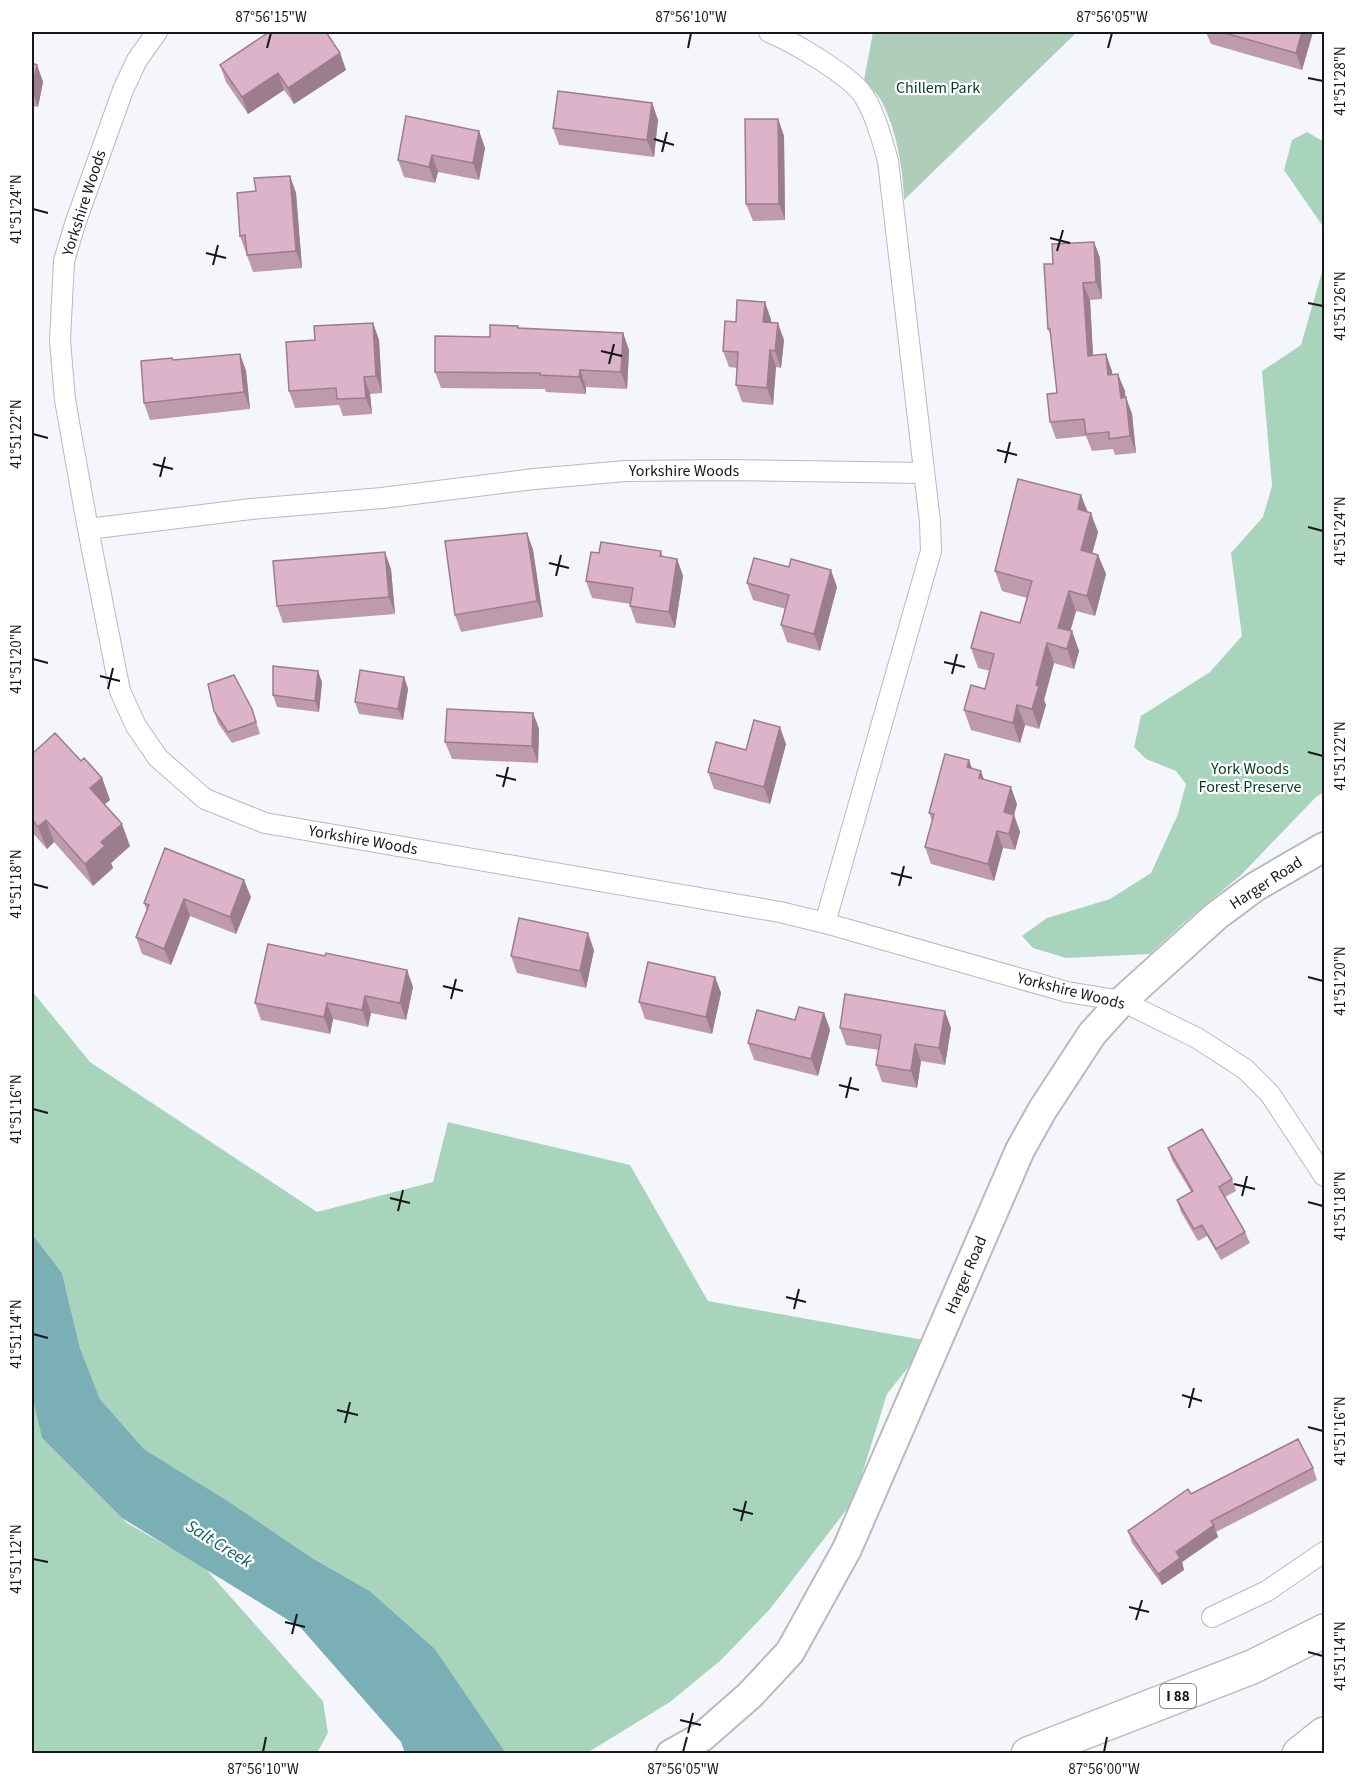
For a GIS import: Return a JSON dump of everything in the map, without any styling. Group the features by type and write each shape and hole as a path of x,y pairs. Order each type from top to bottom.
{"highway":[{"name":"I 88","path":"1028,1754 1252,1667 1324,1631"},
{"path":"1299,1754 1324,1734"}],"street":[{"name":"Yorkshire Woods","path":"157,32 137,60 123,90 75,224 64,261 60,340 65,400 87,529 120,691 136,726 158,758 205,799 265,823 780,912 1067,992 1122,1001 1197,1038 1245,1070 1270,1094 1317,1149 1324,1176"},
{"path":"769,32 840,73 861,93 879,132 888,161 930,522 931,551 825,923"},
{"name":"Yorkshire Woods","path":"87,529 251,509 382,498 534,479 626,471 924,473"},
{"name":"Harger Road","path":"671,1754 702,1737 750,1695 790,1652 847,1549 1020,1150 1043,1109 1092,1034 1122,1001 1216,916 1255,887 1324,847"},
{"path":"1212,1617 1267,1591 1324,1552"}],"green space":[{"name":"Chillem Park","path":"873,32 1077,32 904,200 901,163 892,125 880,99 864,80"},
{"path":"1307,132 1324,142 1324,228 1284,170 1292,140"},
{"name":"York Woods Forest Preserve","path":"1324,265 1324,792 1316,797 1241,875 1150,954 1066,958 1033,948 1022,936 1047,918 1110,899 1151,873 1178,814 1186,784 1176,771 1146,759 1134,747 1141,716 1210,672 1242,636 1231,553 1263,517 1272,486 1262,371 1301,345"},
{"path":"32,991 90,1062 317,1212 433,1182 448,1122 630,1165 708,1301 929,1341 887,1394 854,1500 770,1609 721,1660 670,1702 587,1753 506,1753 435,1649 370,1591 312,1558 231,1503 144,1449 100,1399 80,1348 62,1273 32,1234"},
{"path":"32,1397 42,1438 127,1523 204,1567 323,1701 328,1733 317,1753 32,1753"}],"water":[{"name":"Salt Creek","path":"32,1234 62,1273 80,1348 100,1399 144,1449 231,1503 312,1558 370,1591 435,1649 506,1753 405,1753 401,1742 301,1628 122,1518 42,1438 32,1397"}],"building":[{"path":"269,32 326,32 340,53 288,88 278,73 242,97 220,65"},
{"path":"1221,32 1302,32 1296,53"},
{"path":"32,63 37,65 32,90"},
{"path":"558,91 652,103 647,140 553,128"},
{"path":"406,116 479,131 473,163 432,155 429,167 398,160"},
{"path":"745,119 778,119 779,204 746,204"},
{"path":"290,176 296,251 247,255 245,235 240,236 237,193 256,191 254,178"},
{"path":"1094,242 1096,282 1083,283 1088,356 1106,354 1108,375 1118,374 1121,398 1126,397 1130,436 1109,439 1109,432 1086,434 1084,419 1050,422 1047,394 1057,393 1050,329 1048,329 1044,264 1053,264 1052,244"},
{"path":"737,300 765,302 763,322 778,323 775,351 770,350 767,388 736,385 738,352 723,351 725,321 736,322"},
{"path":"373,323 376,376 364,377 366,398 337,399 336,388 289,391 286,342 315,340 314,326"},
{"path":"490,325 623,333 621,372 580,370 579,377 540,375 540,373 435,372 435,336 490,337"},
{"path":"240,354 244,392 144,403 141,361"},
{"path":"1018,479 1081,495 1078,509 1091,513 1081,550 1098,555 1087,596 1069,591 1058,628 1072,631 1067,649 1047,643 1032,709 1017,705 1013,723 964,710 971,685 985,689 994,654 971,648 981,612 1020,623 1032,581 995,571"},
{"path":"527,533 537,601 455,615 445,541"},
{"path":"601,542 661,551 660,556 677,559 669,612 630,606 633,588 586,581 591,552 599,553"},
{"path":"385,552 389,597 277,606 273,561"},
{"path":"754,558 789,567 791,559 831,570 814,634 781,625 789,595 747,583"},
{"path":"273,666 318,671 315,701 273,695"},
{"path":"360,670 404,677 398,709 355,702"},
{"path":"234,675 252,709 256,722 228,732 214,711 208,684"},
{"path":"447,709 533,713 532,746 445,742"},
{"path":"754,720 780,727 764,787 708,772 716,742 746,750"},
{"path":"55,733 81,761 84,758 102,778 90,788 122,824 101,842 105,846 85,864 46,820 38,827 32,819 32,754"},
{"path":"945,754 969,760 967,767 981,771 979,778 1011,787 1004,812 1014,815 1009,834 997,831 988,864 925,847 934,814 929,813"},
{"path":"165,848 244,880 230,917 184,899 164,949 136,937 149,905 144,903"},
{"path":"519,918 588,933 580,971 511,956"},
{"path":"268,944 325,956 326,953 407,970 400,1003 365,996 362,1010 327,1003 324,1017 255,1003"},
{"path":"648,962 715,977 706,1017 639,1002"},
{"path":"845,994 945,1011 939,1048 915,1044 911,1071 876,1065 881,1035 840,1028"},
{"path":"799,1007 824,1013 811,1059 748,1043 757,1010 795,1020"},
{"path":"1202,1129 1232,1179 1219,1187 1245,1232 1216,1249 1202,1225 1194,1229 1177,1200 1193,1191 1168,1148"},
{"path":"1298,1439 1313,1468 1211,1521 1214,1525 1176,1552 1180,1558 1158,1574 1128,1531 1188,1489 1191,1494"}]}
